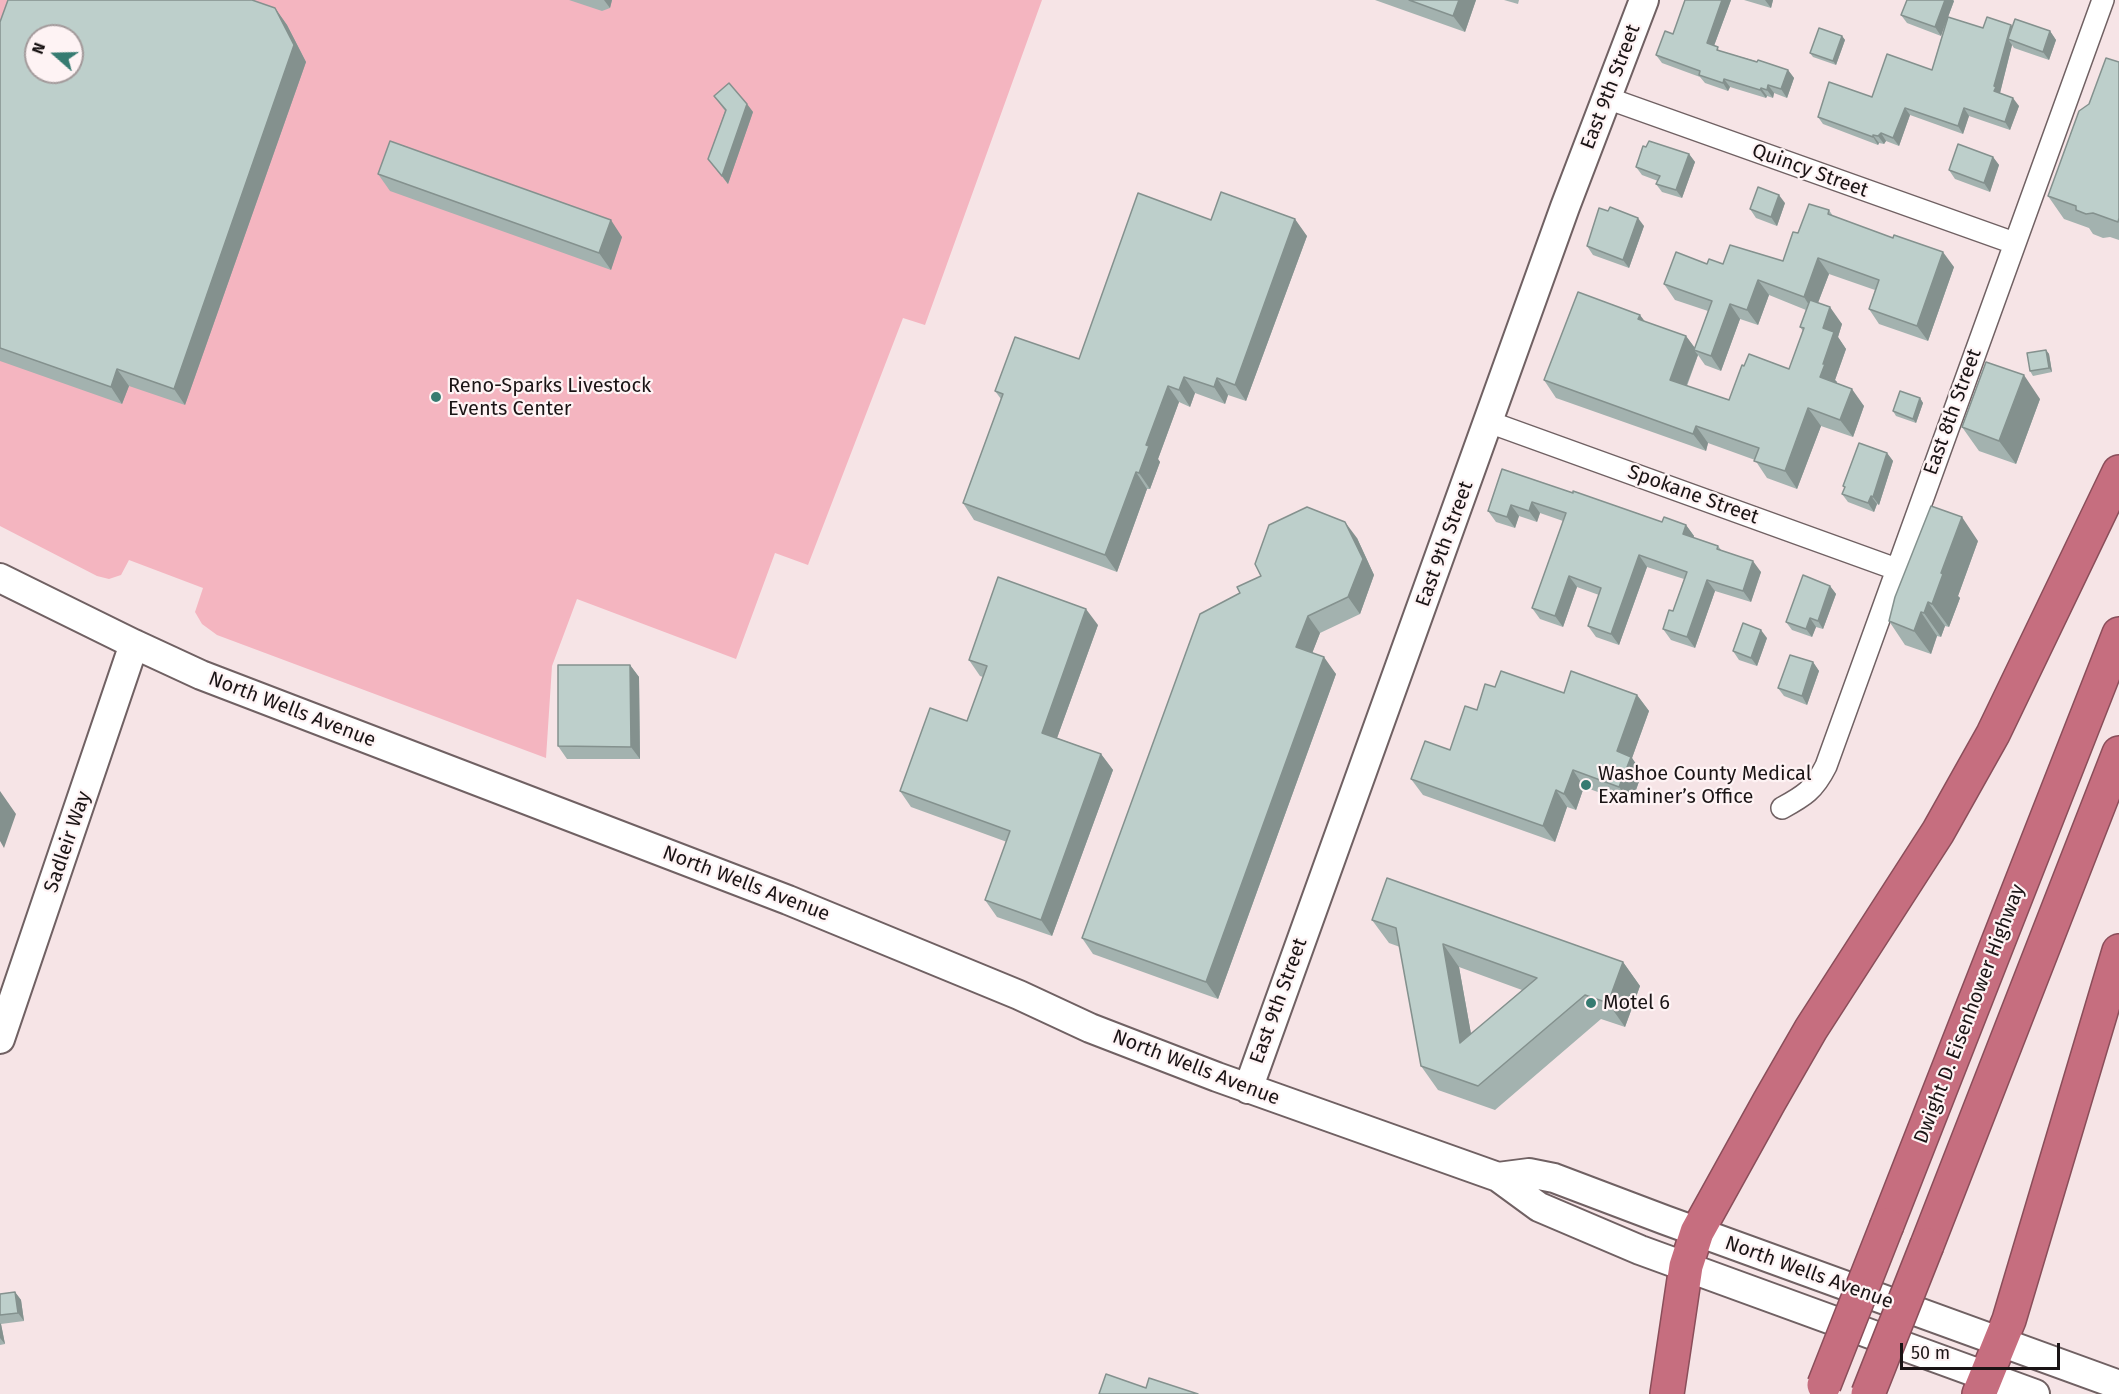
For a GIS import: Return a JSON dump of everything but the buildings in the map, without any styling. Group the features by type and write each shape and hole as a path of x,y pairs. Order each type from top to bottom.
{"highway":[{"path":"1667,1394 1686,1266 1697,1232 1811,1029 1938,832 1971,773 2021,678 2119,472"},
{"name":"Dwight D. Eisenhower Highway","path":"1823,1390 2119,634"},
{"path":"1868,1394 2119,753"},
{"path":"1983,1385 2002,1342 2119,951"}],"main road":[{"name":"East 9th Street","path":"1248,1089 1644,0"},
{"name":"North Wells Avenue","path":"0,578 201,675 788,900 1019,995 1090,1028 1248,1089 1498,1177 1539,1207 1640,1250 1686,1266 1983,1385 2035,1394"},
{"name":"Sadleir Way","path":"0,1039 134,644"},
{"name":"North Wells Avenue","path":"1498,1177 1529,1173 1554,1178 2119,1385"}],"street":[{"name":"East 8th Street","path":"1782,808 1809,792 1818,782 1826,766 2103,0"},
{"name":"Quincy Street","path":"1607,98 2014,243"},
{"name":"Spokane Street","path":"1489,422 1896,569"}],"shaded area":[{"name":"Reno-Sparks Livestock Events Center","path":"0,0 1042,0 925,325 903,318 808,565 775,553 736,659 577,599 552,666 546,758 217,635 202,624 195,612 203,588 129,560 121,575 109,579 97,576 0,526"}],"place":[{"name":"Reno-Sparks Livestock Events Center","path":"436,397"},
{"name":"Washoe County Medical Examiner’s Office","path":"1586,785"},
{"name":"Motel 6","path":"1591,1003"}]}
